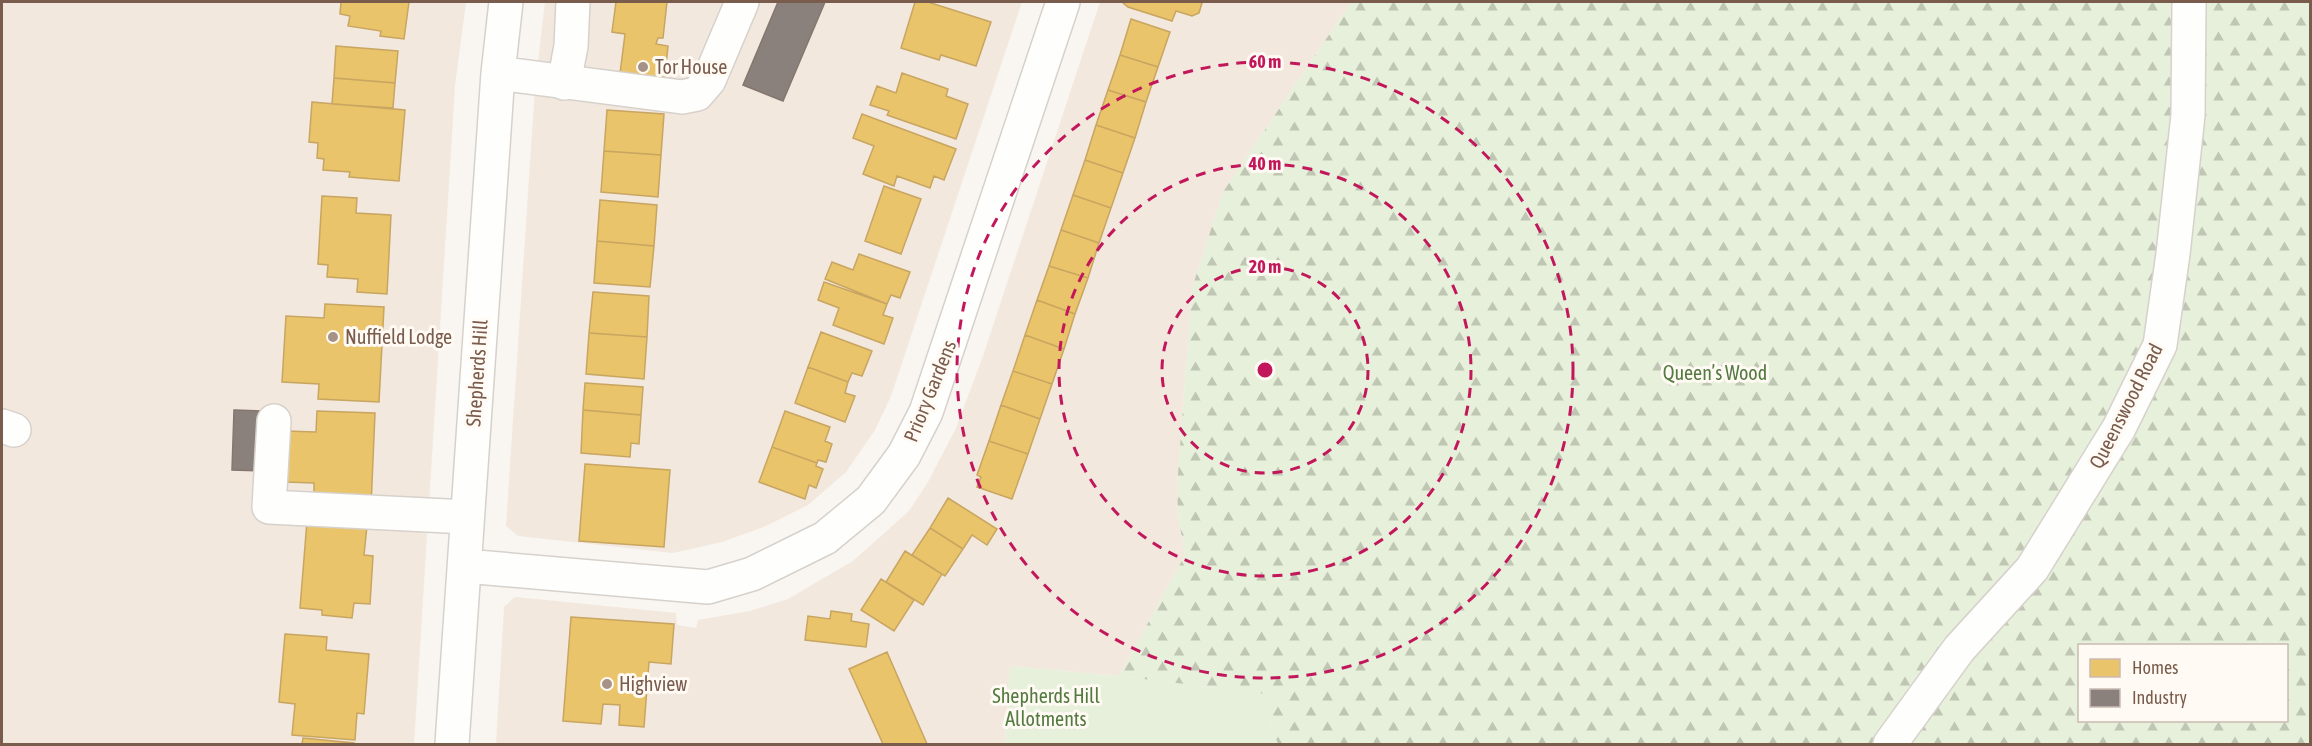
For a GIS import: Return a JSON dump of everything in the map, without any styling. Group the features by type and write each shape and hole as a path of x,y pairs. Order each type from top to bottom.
{"street":[{"name":"Shepherds Hill","path":"452,744 498,73 506,2"},
{"path":"564,83 571,46 573,2"},
{"path":"498,73 682,98 698,94 709,80 742,2"},
{"name":"Priory Gardens","path":"465,566 708,587 752,574 825,538 870,500 904,455 926,412 1063,2"},
{"name":"Queenswood Road","path":"1890,744 1959,649 2032,569 2119,428 2160,345 2173,254 2188,115 2189,2"},
{"path":"274,421 269,507 467,517"}],"shaded area":[{"path":"2,2 466,2 455,86 414,744 2,744"},
{"path":"545,2 1022,2 891,396 875,430 846,472 808,505 766,526 722,542 673,553 518,536 506,526 535,88"},
{"path":"1100,2 1351,2 1223,192 1192,288 1177,487 1178,515 1185,555 1119,676 1010,666 1005,744 496,744 504,607 515,597 676,613 677,625 696,628 698,620 750,611 788,599 853,561 909,511 928,482 956,428 982,359"}],"green space":[{"name":"Queen’s Wood","path":"1351,2 2310,2 2310,744 1278,744 1272,729 1266,694 1119,676 1185,555 1178,515 1177,487 1192,288 1223,192"},
{"name":"Shepherds Hill Allotments","path":"1010,666 1119,676 1266,694 1272,729 1278,744 1005,744"}],"building: Homes":[{"path":"341,2 409,2 404,39 380,36 381,31 348,26 350,16 340,14"},
{"name":"Tor House","path":"616,2 667,2 663,38 658,38 656,44 668,46 663,94 618,89 625,34 612,32"},
{"path":"915,2 928,2 991,22 976,66 941,55 939,60 901,48"},
{"path":"1122,2 1202,3 1199,13 1192,16 1176,11 1172,21 1128,7"},
{"path":"1131,19 1170,32 1158,67 1120,55"},
{"path":"336,46 398,51 395,83 334,78"},
{"path":"1120,55 1158,67 1146,102 1108,90"},
{"path":"902,73 948,89 946,96 968,104 956,139 887,115 889,111 870,105 877,86 896,93"},
{"path":"334,78 395,83 393,108 332,104"},
{"path":"1108,90 1146,102 1135,138 1096,125"},
{"path":"312,102 405,110 399,181 349,177 350,172 323,170 324,159 317,158 318,143 309,142"},
{"path":"607,110 664,114 661,155 604,151"},
{"path":"862,114 956,149 944,180 934,176 930,188 897,176 894,186 863,174 874,146 853,138"},
{"path":"1096,125 1135,138 1123,173 1085,160"},
{"path":"604,151 661,155 658,197 601,192"},
{"path":"1085,160 1123,173 1111,208 1073,195"},
{"path":"884,186 921,199 901,254 865,241"},
{"path":"1073,195 1111,208 1099,243 1061,230"},
{"path":"322,196 357,198 356,213 391,215 387,294 357,292 358,279 327,277 328,265 318,264"},
{"path":"600,200 657,205 654,246 597,241"},
{"path":"1061,230 1099,243 1088,278 1049,266"},
{"path":"597,241 654,246 650,287 594,283"},
{"path":"859,254 910,272 900,298 891,295 887,304 825,279 832,262 853,270"},
{"path":"1049,266 1088,278 1075,314 1037,300"},
{"path":"824,282 887,304 883,315 893,318 884,344 833,325 839,308 818,300"},
{"path":"593,292 649,296 647,337 589,333"},
{"path":"1037,300 1075,314 1064,349 1025,335"},
{"name":"Nuffield Lodge","path":"325,304 384,307 379,402 318,399 319,384 282,382 286,316 324,318"},
{"path":"821,332 872,351 862,376 852,373 848,382 808,367"},
{"path":"589,333 647,337 644,379 586,374"},
{"path":"1025,335 1064,349 1052,384 1013,371"},
{"path":"808,367 848,382 845,393 855,396 845,422 795,403"},
{"path":"1013,371 1052,384 1040,419 1001,405"},
{"path":"585,383 643,387 641,415 583,410"},
{"path":"1001,405 1040,419 1028,454 989,441"},
{"path":"583,410 641,415 639,444 631,443 630,457 581,453"},
{"path":"317,411 375,413 371,507 314,505 314,483 286,482 287,431 316,432"},
{"path":"785,411 830,427 825,441 832,444 826,462 818,460 817,463 772,447"},
{"path":"989,441 1028,454 1012,499 977,487 981,477 977,475"},
{"path":"772,447 817,463 816,466 823,469 816,488 809,485 805,499 759,482"},
{"path":"585,464 670,470 664,547 579,541"},
{"path":"948,498 997,529 987,545 972,535 963,549 930,528"},
{"path":"307,521 367,526 364,555 373,556 370,604 354,603 352,618 322,615 322,610 300,608"},
{"path":"930,528 963,549 945,576 912,555"},
{"path":"905,551 942,574 923,605 886,582"},
{"path":"881,579 914,600 894,631 861,610"},
{"path":"831,611 852,614 851,621 869,624 866,647 805,640 808,616 830,619"},
{"name":"Highview","path":"571,617 674,624 671,664 649,662 644,727 619,725 620,705 603,704 601,724 563,721"},
{"path":"285,634 327,637 326,650 369,654 364,714 357,713 355,740 292,735 295,704 279,702"},
{"path":"887,652 927,744 883,744 849,669"},
{"path":"303,738 354,743 354,744 302,744"}],"building: Industry":[{"path":"778,2 825,2 783,101 743,85"},
{"path":"234,410 262,411 260,471 232,470"}],"place":[{"name":"Tor House","path":"643,67"},
{"name":"Nuffield Lodge","path":"333,337"},
{"name":"Highview","path":"607,684"}]}
